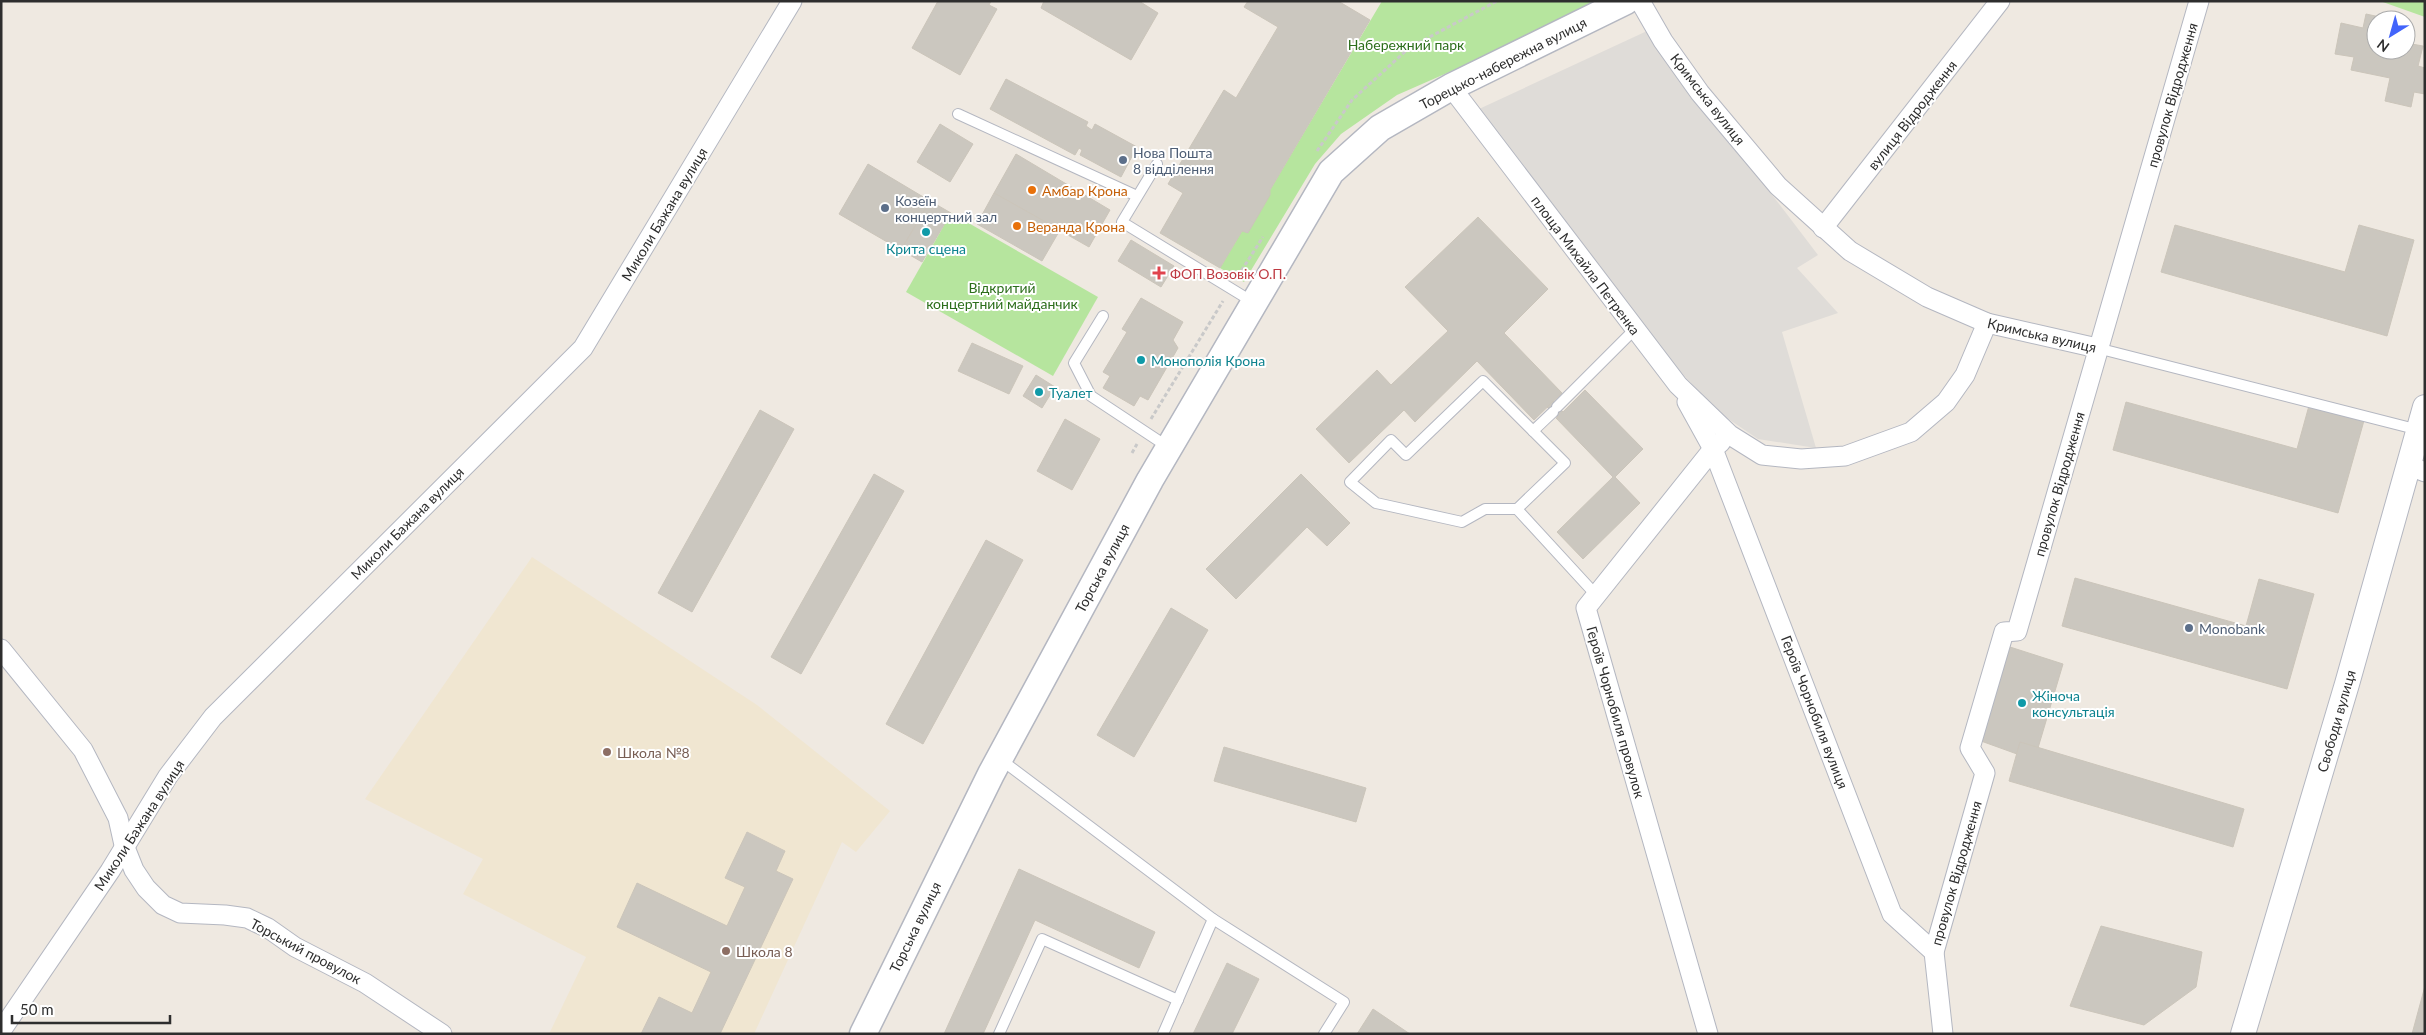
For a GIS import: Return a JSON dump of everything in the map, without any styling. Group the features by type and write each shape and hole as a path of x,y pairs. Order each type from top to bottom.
{"main road":[{"name":"Торецько-набережна вулиця","path":"1380,128 1451,86 1626,1"},
{"name":"Торська вулиця","path":"863,1034 1000,759 1169,447 1331,172 1380,128"}],"street":[{"name":"Миколи Бажана вулиця","path":"1,1031 110,871 168,776 213,716 583,348 792,1"},
{"name":"Кримська вулиця","path":"1640,1 1663,41 1700,93 1778,186 1850,250 1892,278 1927,297 1987,323 2097,348"},
{"name":"вулиця Відродження","path":"1823,228 2000,1"},
{"name":"провулок Відродження","path":"1934,952 1985,773 1970,748 2004,632 2017,632 2097,348 2199,1"},
{"name":"площа Михайла Петренка","path":"1451,86 1678,385 1730,435 1762,455 1801,459 1845,456 1911,432 1946,402 1965,375 1987,323"},
{"name":"Героїв Чорнобиля вулиця","path":"1678,385 1713,449 1892,914 1934,952"},
{"name":"Свободи вулиця","path":"2243,1034 2417,469 2422,418"},
{"name":"Героїв Чорнобиля провулок","path":"1708,1034 1586,608 1713,449 1730,435"},
{"name":"Торський провулок","path":"1,649 83,750 118,818 124,846 134,870 146,888 163,904 180,913 225,914 247,918 268,928 295,947 365,983 442,1034"},
{"path":"1934,952 1943,1034"}],"lane":[{"path":"958,114 1138,196"},
{"path":"1158,164 1122,222 1254,303"},
{"path":"1103,316 1074,363 1091,396 1169,447"},
{"path":"1533,431 1635,329"},
{"name":"Кримська вулиця","path":"2097,348 2422,418"},
{"path":"1483,381 1565,463 1517,509 1485,509 1462,522 1376,503 1350,482 1391,440 1406,454 1483,381"},
{"path":"1517,509 1596,595"},
{"path":"1000,759 1213,919 1344,1002 1324,1034"},
{"path":"1163,1034 1213,919"},
{"path":"999,1034 1042,938 1178,1000"}],"shaded area":[{"path":"1647,31 1818,255 1797,268 1838,313 1782,332 1816,448 1758,439 1721,414 1672,363 1479,109"},
{"name":"Школа №8","path":"532,557 757,705 890,811 856,852 842,842 754,1034 549,1034 586,957 463,894 483,859 365,799"}],"green space":[{"name":"Набережний парк","path":"1382,1 1598,1 1520,41 1397,95 1341,134 1315,164 1244,282 1220,268 1242,231 1247,232"},
{"path":"2380,1 2425,1 2425,17 2416,14 2416,10 2405,10"},
{"name":"Відкритий концертний майданчик","path":"951,213 1098,297 1053,376 906,292"}],"building":[{"path":"938,1 991,1 989,5 997,9 960,75 912,48"},
{"path":"1044,1 1139,1 1158,13 1131,60 1041,8"},
{"path":"1248,1 1338,1 1370,20 1270,190 1270,195 1248,233 1242,231 1220,268 1160,233 1183,193 1168,184 1224,90 1236,98 1278,27 1244,7"},
{"path":"2366,14 2366,60 2416,60 2416,45 2423,46 2418,66 2425,68 2425,94 2414,92 2411,107 2385,101 2390,78 2351,70 2354,57 2335,54 2341,23 2363,28"},
{"path":"1006,79 1088,122 1086,126 1092,130 1095,124 1137,147 1121,177 1080,155 1082,150 1079,148 1075,155 990,109"},
{"path":"940,124 973,144 950,182 917,162"},
{"path":"1016,154 1110,210 1089,247 994,193"},
{"name":"Козеїн концертний зал","path":"868,164 930,201 901,250 839,214"},
{"path":"994,193 1060,230 1042,261 977,224"},
{"name":"Крита сцена","path":"930,201 951,213 922,262 901,250"},
{"path":"1478,217 1548,289 1504,333 1562,393 1534,420 1477,361 1415,422 1404,410 1349,463 1316,429 1377,370 1391,385 1448,331 1405,287"},
{"path":"2175,225 2345,272 2359,225 2414,240 2387,336 2161,272"},
{"name":"ФОП Возовік О.П.","path":"1131,240 1174,266 1161,287 1118,261"},
{"name":"Монополія Крона","path":"1141,298 1183,322 1173,340 1178,348 1148,400 1140,396 1134,406 1103,388 1110,376 1103,372 1127,332 1122,329"},
{"path":"972,343 1023,366 1009,394 958,371"},
{"name":"Туалет","path":"1036,375 1055,387 1042,408 1023,396"},
{"path":"1585,390 1643,449 1615,477 1640,503 1583,559 1557,532 1613,477 1547,407 1553,401 1563,412"},
{"path":"2126,402 2297,449 2310,402 2365,417 2338,513 2113,450"},
{"path":"760,410 794,429 692,612 658,593"},
{"path":"1065,419 1100,439 1072,490 1037,471"},
{"path":"874,474 904,491 801,674 771,657"},
{"path":"1301,474 1350,523 1327,546 1307,527 1236,599 1206,569"},
{"path":"986,540 1023,560 923,744 886,724"},
{"path":"2075,578 2246,626 2259,579 2314,594 2287,689 2062,626"},
{"path":"1171,608 1208,630 1134,757 1097,735"},
{"name":"Жіноча консультація","path":"2010,647 2063,664 2038,748 2020,742 2017,754 1981,741"},
{"path":"2020,742 2244,809 2233,847 2009,781"},
{"path":"1224,747 1366,788 1356,822 1214,781"},
{"path":"747,832 785,851 776,871 793,879 720,1034 641,1034 659,997 692,1013 711,972 617,927 637,883 727,926 745,887 725,878"},
{"path":"1019,869 1155,932 1139,968 1035,920 983,1034 944,1034"},
{"path":"2101,926 2202,952 2196,987 2144,1025 2070,1006"},
{"path":"1227,963 1259,979 1232,1034 1193,1034"},
{"path":"2425,986 2425,1034 2412,1034"},
{"path":"1373,1009 1410,1034 1357,1034"}],"place":[{"name":"Нова Пошта 8 відділення","path":"1123,160"},
{"name":"Амбар Крона","path":"1032,190"},
{"name":"Козеїн концертний зал","path":"885,208"},
{"name":"Веранда Крона","path":"1017,226"},
{"name":"Крита сцена","path":"926,232"},
{"name":"ФОП Возовік О.П.","path":"1159,273"},
{"name":"Монополія Крона","path":"1141,360"},
{"name":"Туалет","path":"1039,392"},
{"name":"Monobank","path":"2189,628"},
{"name":"Жіноча консультація","path":"2022,703"},
{"name":"Школа №8","path":"607,752"},
{"name":"Школа 8","path":"726,951"}]}
